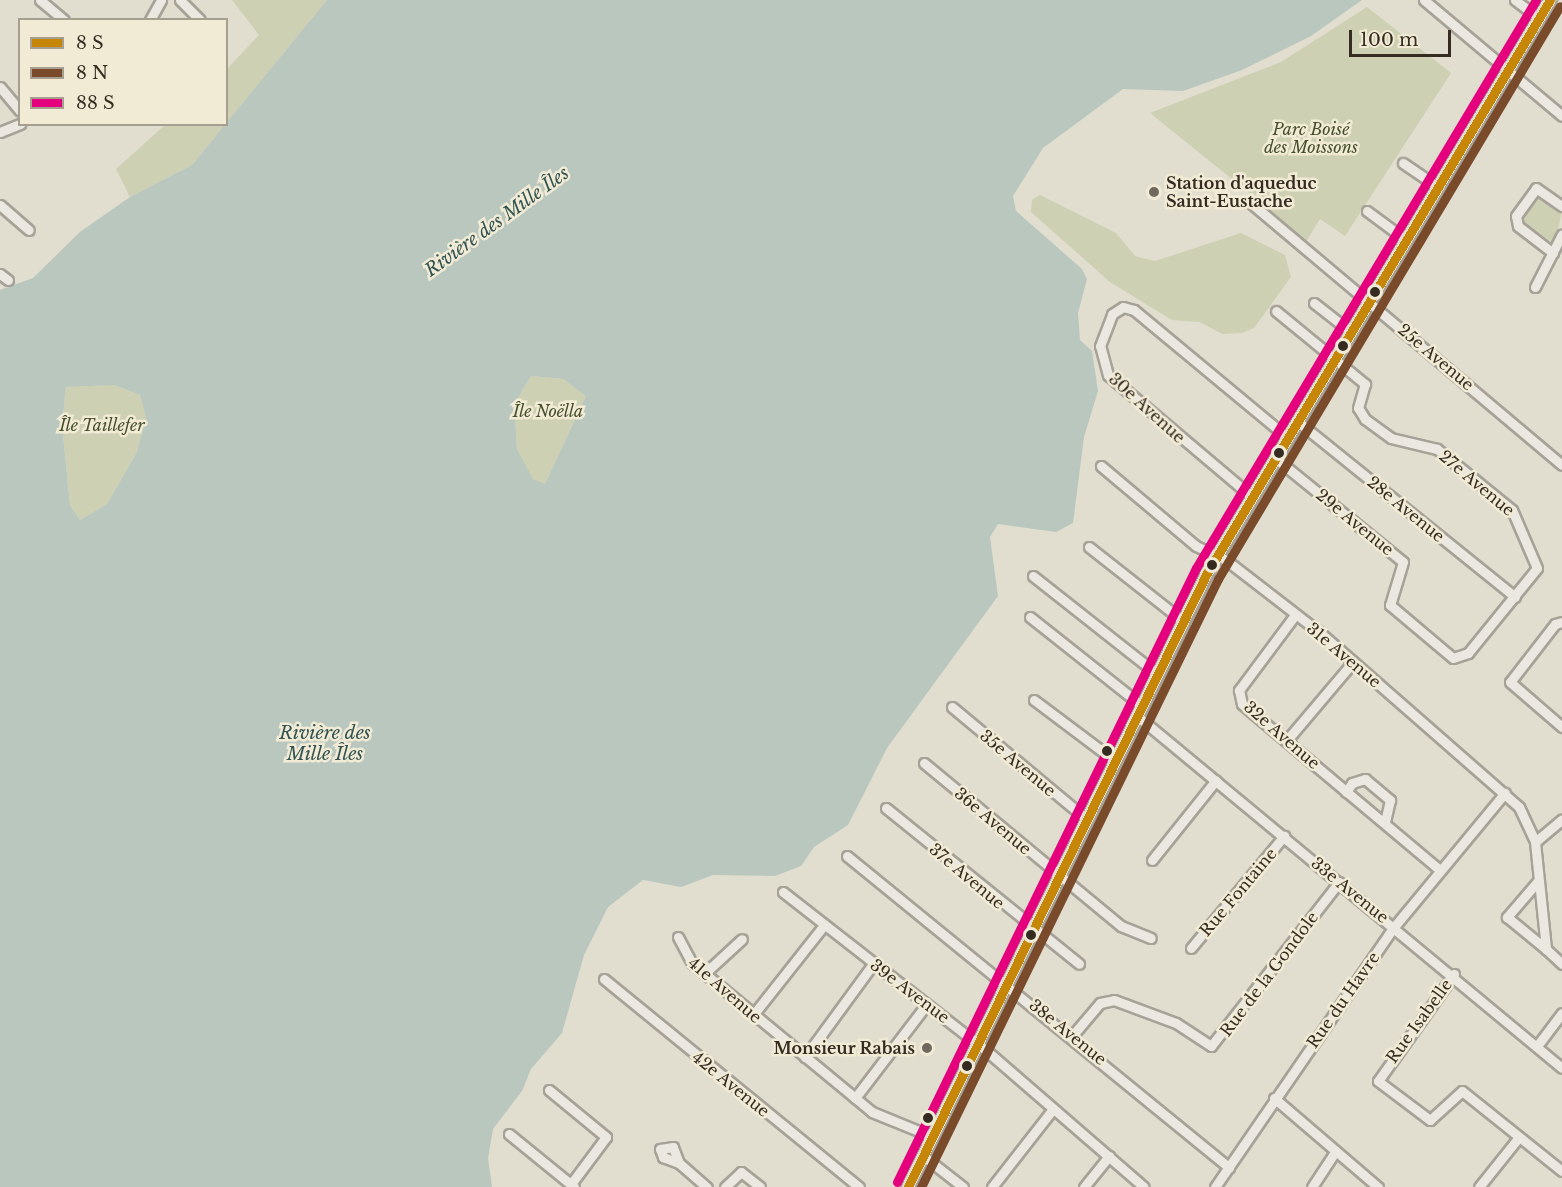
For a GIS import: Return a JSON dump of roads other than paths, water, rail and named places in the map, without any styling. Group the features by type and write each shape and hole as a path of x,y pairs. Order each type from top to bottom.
{"main road":[{"path":"908,1187 1057,873 1216,557 1550,0"}],"street":[{"path":"40,0 61,18"},
{"path":"151,18 161,0"},
{"path":"180,0 198,18"},
{"path":"1424,0 1562,116"},
{"path":"1515,0 1539,18"},
{"path":"0,87 18,109"},
{"path":"0,132 18,125"},
{"path":"1403,163 1438,187"},
{"path":"1553,253 1518,226 1516,216 1536,188 1562,206"},
{"name":"25e Avenue","path":"1252,204 1562,465"},
{"path":"0,205 29,230"},
{"path":"1367,211 1406,240"},
{"path":"1535,287 1562,234"},
{"path":"1314,303 1351,332"},
{"name":"30e Avenue","path":"1251,496 1108,375 1100,357 1103,331 1115,311 1129,307 1287,437"},
{"name":"27e Avenue","path":"1276,311 1366,386 1358,408 1365,419 1391,438 1437,449 1516,515 1538,566 1515,597"},
{"name":"28e Avenue","path":"1297,421 1515,597"},
{"name":"29e Avenue","path":"1275,457 1403,562 1390,605 1453,658 1468,653 1515,597"},
{"name":"31e Avenue","path":"1101,466 1353,662 1520,807 1535,842 1546,949"},
{"path":"1089,547 1183,621"},
{"path":"1033,576 1156,673"},
{"name":"32e Avenue","path":"1295,615 1238,695 1346,792 1385,822 1440,870"},
{"name":"33e Avenue","path":"1030,617 1139,710 1216,780 1454,974 1562,1068"},
{"path":"1562,622 1555,624 1510,682 1562,727"},
{"path":"1287,740 1353,662"},
{"path":"1034,700 1114,760"},
{"name":"35e Avenue","path":"952,706 1085,818"},
{"name":"36e Avenue","path":"924,763 1125,929 1151,938"},
{"path":"1346,792 1352,783 1365,779 1390,800 1385,822"},
{"path":"1152,860 1216,780"},
{"name":"Rue du Havre","path":"1215,1187 1274,1098 1394,927 1505,793"},
{"name":"37e Avenue","path":"886,808 1079,964"},
{"path":"1535,842 1562,819"},
{"name":"Rue Fontaine","path":"1191,948 1284,836"},
{"name":"38e Avenue","path":"848,856 1072,1036 1229,1167"},
{"path":"1538,881 1507,917 1562,964"},
{"name":"Rue de la Gondole","path":"1072,1036 1100,1003 1114,1000 1176,1023 1211,1046 1340,882"},
{"name":"39e Avenue","path":"783,892 975,1042 1144,1187"},
{"path":"753,1015 824,925"},
{"name":"41e Avenue","path":"678,937 682,952 705,973 855,1098 892,1121 931,1136"},
{"path":"705,973 742,939"},
{"path":"804,1057 873,964"},
{"name":"Rue Isabelle","path":"1454,974 1378,1081 1430,1120 1462,1091 1562,1171"},
{"name":"42e Avenue","path":"604,980 859,1187"},
{"path":"855,1098 926,1005"},
{"path":"1537,1046 1562,1013"},
{"path":"509,1134 572,1186 606,1137 549,1090"},
{"path":"1274,1098 1378,1187"},
{"path":"992,1187 1053,1109"},
{"path":"1479,1187 1520,1137"},
{"path":"1312,1187 1335,1152"},
{"path":"922,1155 963,1187"},
{"path":"1084,1187 1109,1156"},
{"path":"679,1163 707,1187"},
{"path":"725,1187 741,1172 760,1187"}],"water":[{"name":"Rivière des Mille Îles","path":"327,0 1362,0 1311,36 1242,70 1183,91 1123,89 1043,148 1013,196 1016,211 1082,269 1087,279 1078,313 1080,340 1092,351 1098,391 1084,437 1073,523 1056,532 998,524 990,537 998,596 887,748 848,825 814,847 801,866 775,876 713,875 681,887 643,880 608,907 584,955 562,1033 531,1069 522,1091 493,1129 488,1158 492,1187 0,1187 0,290 33,278 80,232 130,197 192,165 224,126 228,126 228,121","holes":["531,376 563,379 586,396 545,484 533,479 517,449 514,405","114,385 140,395 146,417 137,452 107,504 80,520 70,505 62,425 66,387"]}],"place":[{"name":"Station d'aqueduc Saint-Eustache","path":"1154,192"},
{"name":"Monsieur Rabais","path":"927,1048"}],"park label":[{"name":"Parc Boisé des Moissons","path":"1311,138"},
{"name":"Île Noëlla","path":"548,411"},
{"name":"Île Taillefer","path":"102,425"}]}
